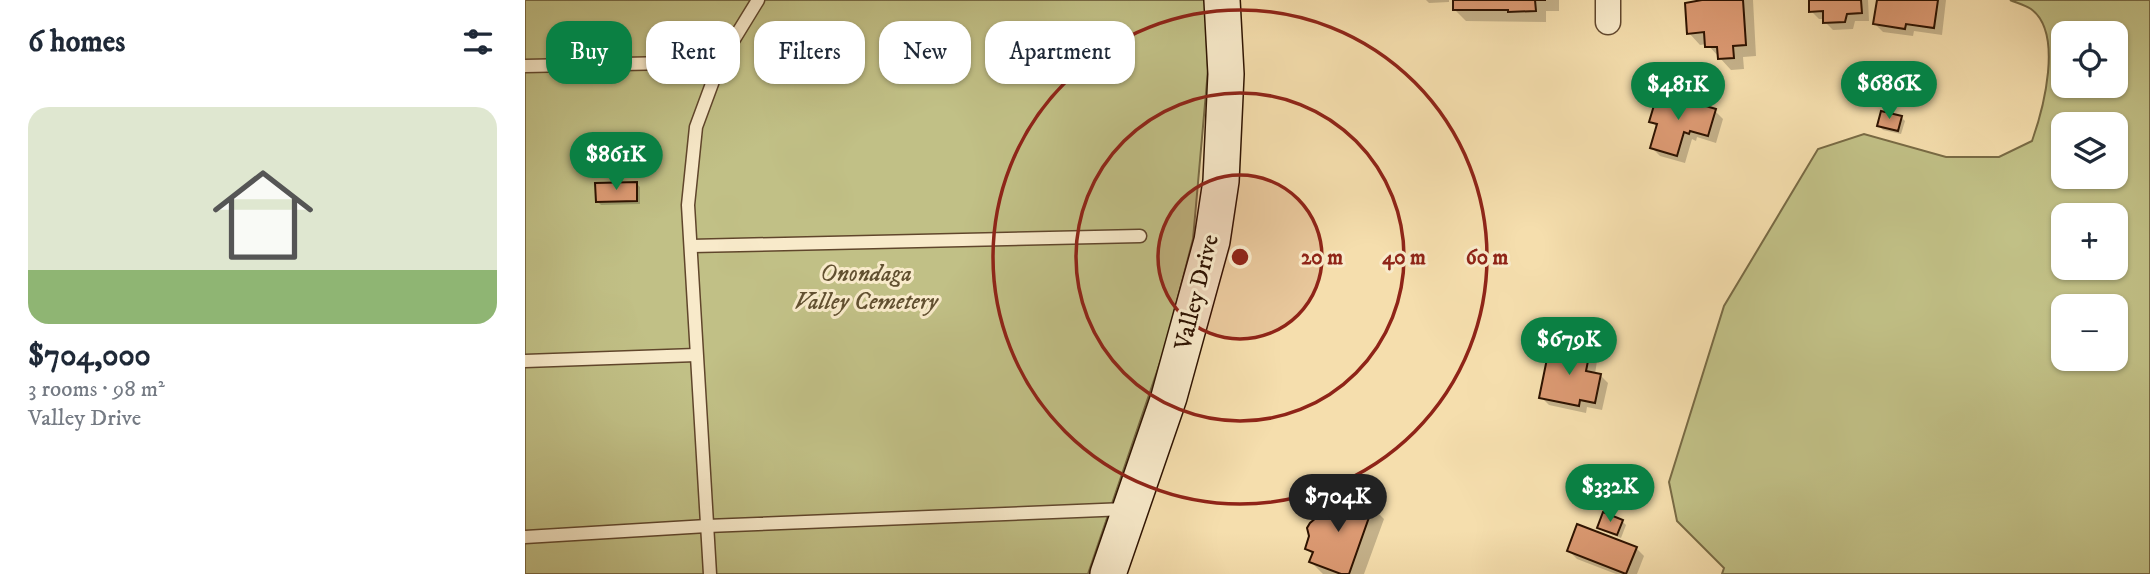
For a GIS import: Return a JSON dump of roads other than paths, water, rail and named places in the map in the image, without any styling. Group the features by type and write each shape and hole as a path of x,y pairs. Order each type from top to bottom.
{"main road":[{"name":"Valley Drive","path":"1108,574 1169,397 1212,242 1221,181 1226,74 1222,0"}],"lane":[{"path":"740,29 758,0"},
{"path":"525,66 646,64"},
{"path":"710,574 688,205 696,127 712,84"},
{"path":"691,246 1140,236"},
{"path":"525,361 696,355"},
{"path":"525,537 707,526 1130,509"}],"park label":[{"name":"Onondaga Valley Cemetery","path":"866,287"}]}
